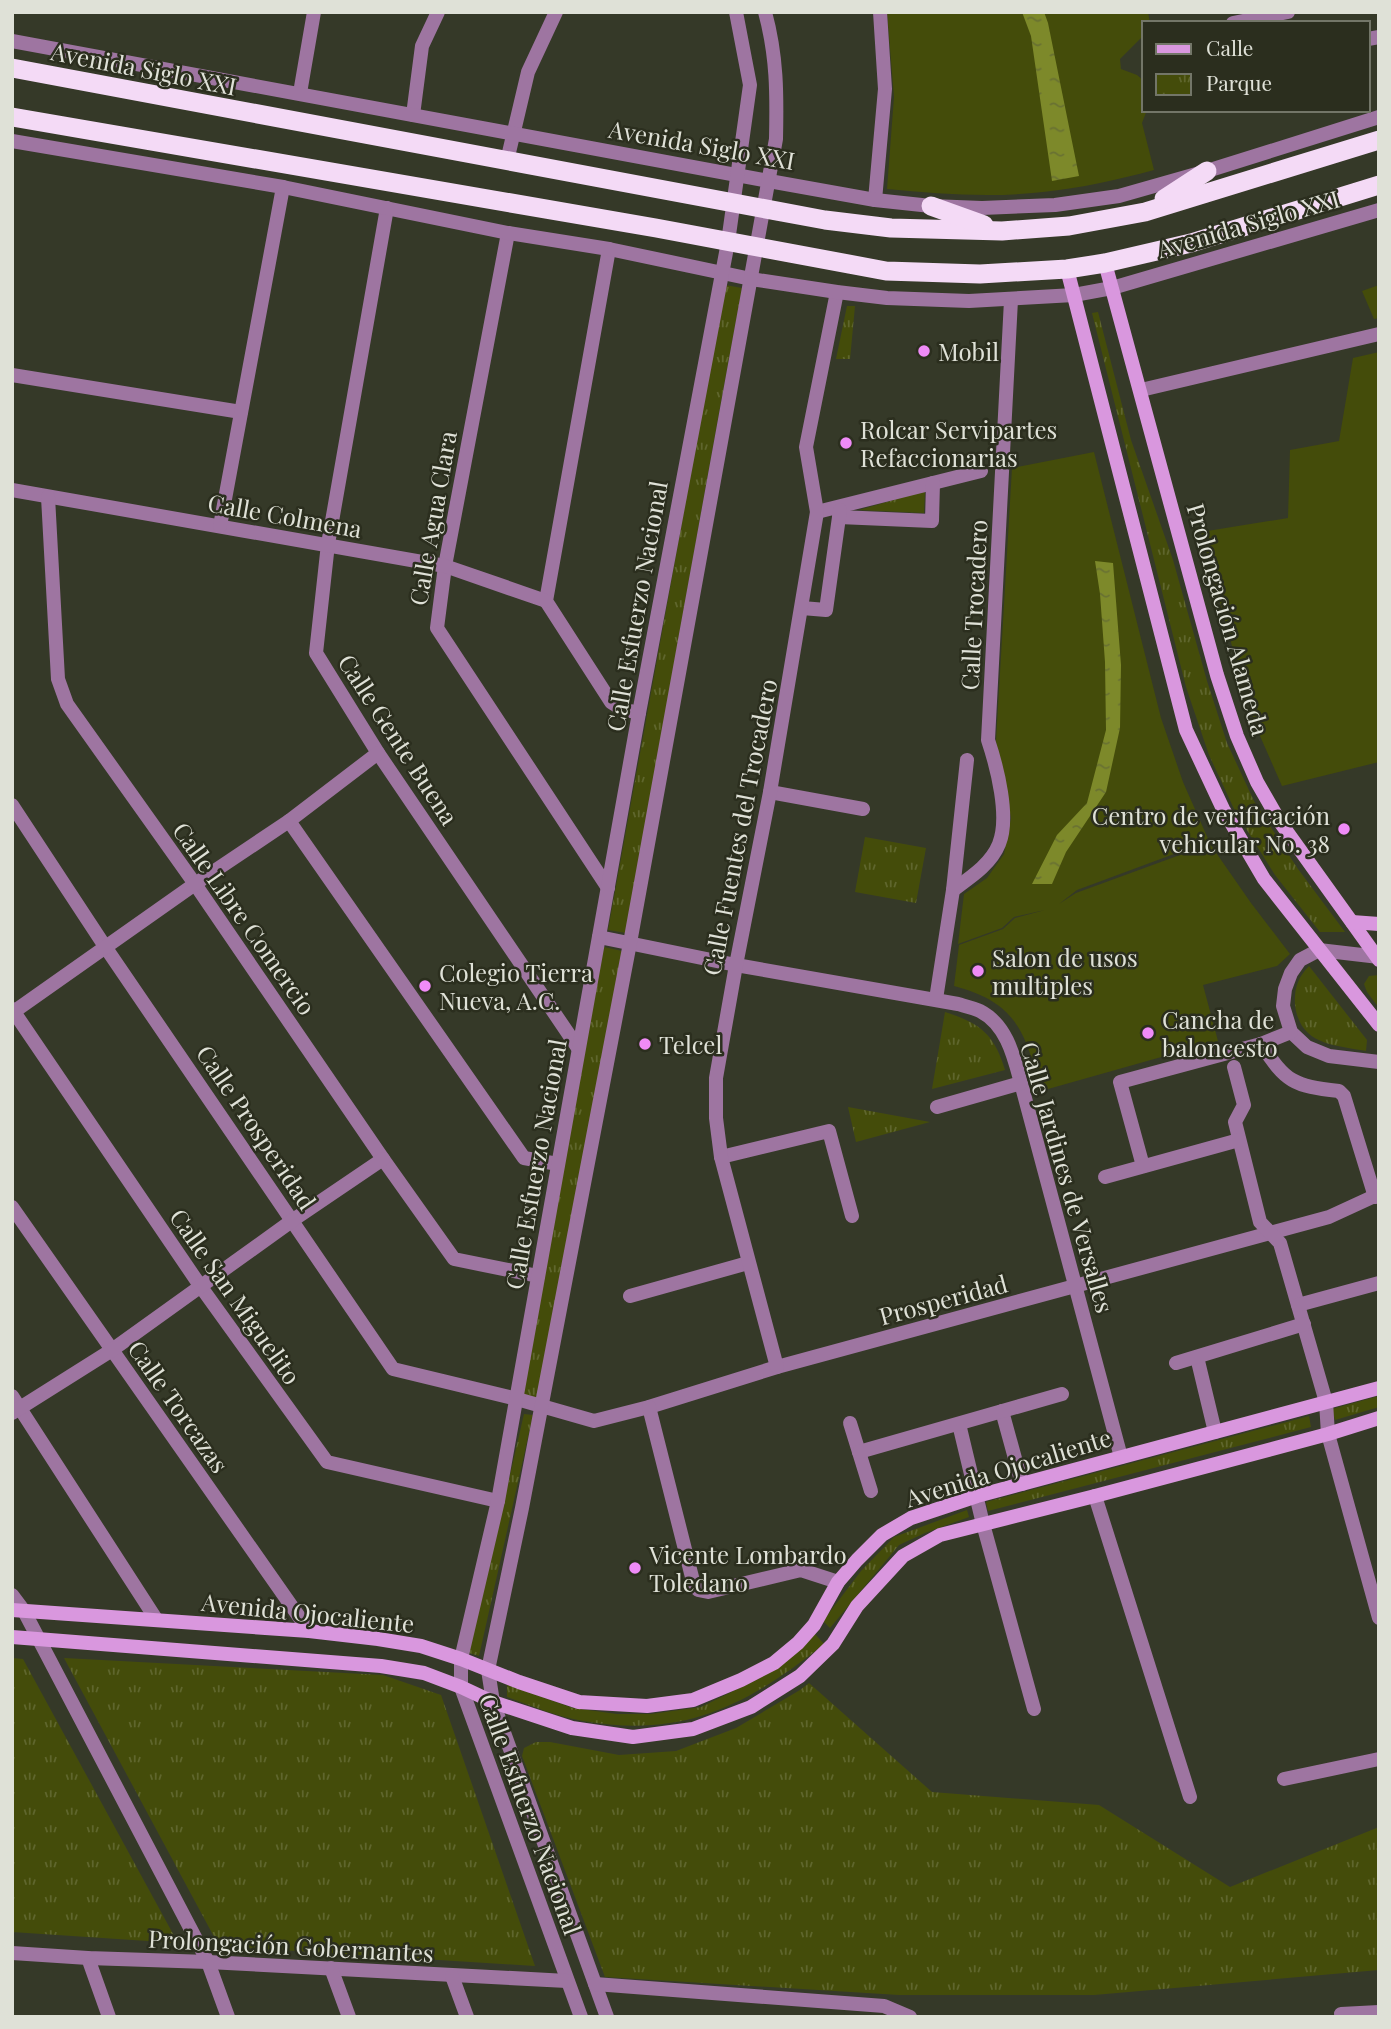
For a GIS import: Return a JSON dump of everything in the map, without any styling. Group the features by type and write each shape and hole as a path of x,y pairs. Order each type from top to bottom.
{"highway":[{"name":"Avenida Siglo XXI","path":"12,68 764,208 891,228 1002,231 1069,226 1145,212 1379,140"},
{"name":"Avenida Siglo XXI","path":"12,117 886,271 980,274 1067,269 1105,263 1191,243 1379,185"},
{"path":"1145,212 1207,171"},
{"path":"931,206 1002,231"}],"main road":[{"name":"Prolongación Alameda","path":"1105,263 1217,675 1237,736 1280,822 1378,958"},
{"path":"1067,269 1186,730 1223,809 1257,867 1379,1025"},
{"path":"1352,922 1379,924"},
{"name":"Avenida Ojocaliente","path":"18,1611 309,1631 421,1646 579,1702 647,1706 693,1700 774,1663 798,1643 814,1625 838,1582 856,1560 882,1535 911,1518 977,1496 1379,1388"},
{"name":"Avenida Ojocaliente","path":"12,1637 381,1666 424,1673 493,1702 572,1728 633,1737 693,1729 751,1707 800,1676 833,1644 857,1606 903,1556 940,1535 1328,1434 1379,1418"}],"street":[{"path":"300,93 314,12"},
{"path":"413,115 422,46 438,12"},
{"path":"507,161 528,72 556,12"},
{"name":"Calle Esfuerzo Nacional","path":"581,2017 461,1687 461,1659 498,1501 639,713 728,242 750,85 736,12"},
{"name":"Calle Esfuerzo Nacional","path":"607,2017 493,1702 488,1670 630,943 758,247 776,139 777,82 771,33 765,12"},
{"path":"876,200 885,89 880,12"},
{"path":"1243,21 1288,12"},
{"name":"Avenida Siglo XXI","path":"12,41 737,176 876,200 931,206 982,208 1055,205 1119,196 1379,117"},
{"name":"Avenida Siglo XXI","path":"12,141 283,187 751,279 837,292 928,301 1011,300 1074,295 1112,288 1379,210"},
{"path":"220,526 283,187"},
{"name":"Calle Gente Buena","path":"387,208 328,544 316,653 378,753 578,1048"},
{"name":"Calle Agua Clara","path":"508,233 445,566 436,628 608,888"},
{"path":"609,249 546,601 611,702 622,709 639,713"},
{"name":"Calle Fuentes del Trocadero","path":"777,1367 721,1157 716,1118 716,1078 770,792 817,512 806,447 837,292"},
{"name":"Calle Trocadero","path":"953,890 982,869 1000,843 1003,813 1000,785 988,740 1011,300"},
{"path":"1141,390 1379,334"},
{"path":"12,375 241,412"},
{"path":"840,512 981,471"},
{"path":"817,512 932,521 933,483"},
{"name":"Calle Colmena","path":"12,490 445,566 546,601"},
{"name":"Calle Libre Comercio","path":"48,497 58,679 67,704 454,1259 538,1276"},
{"path":"802,608 826,610 840,512"},
{"path":"13,1011 289,821 378,753"},
{"path":"936,999 953,890 967,760"},
{"path":"770,792 863,809"},
{"name":"Calle Prosperidad","path":"12,805 106,948 393,1369 517,1399"},
{"path":"289,821 524,1158 558,1164"},
{"name":"Calle Jardines de Versalles","path":"599,937 736,965 958,1004 982,1012 1003,1031 1015,1060 1121,1457"},
{"path":"1319,950 1300,961 1291,973 1285,989 1283,1006 1291,1032 1307,1047 1329,1056 1379,1062"},
{"name":"Prolongación Alameda","path":"1319,950 1378,958"},
{"name":"Calle San Miguelito","path":"13,1011 201,1287 327,1462 498,1501"},
{"path":"1143,1167 1120,1082 1261,1044 1291,1032"},
{"path":"1261,1044 1277,1069 1291,1081 1308,1087 1339,1091 1344,1097 1377,1195"},
{"path":"1234,1067 1244,1105 1235,1122 1260,1222 1280,1242 1326,1402 1328,1434 1379,1618"},
{"path":"937,1107 1021,1083"},
{"path":"721,1157 829,1130 852,1216"},
{"path":"1105,1177 1239,1140"},
{"path":"156,1619 15,1406 112,1350 383,1159"},
{"name":"Prosperidad","path":"517,1399 594,1421 777,1367 1329,1217 1377,1195"},
{"name":"Calle Torcazas","path":"12,1207 309,1631"},
{"path":"630,1296 748,1263"},
{"path":"1298,1305 1379,1283"},
{"path":"1176,1363 1304,1324"},
{"path":"1197,1357 1215,1432"},
{"path":"859,1452 1062,1394"},
{"path":"649,1406 694,1585 698,1590 708,1592 802,1570 838,1582"},
{"path":"1002,1411 1022,1484"},
{"path":"850,1423 871,1490"},
{"path":"958,1424 1034,1709"},
{"path":"1095,1496 1190,1797"},
{"path":"12,1595 18,1611 38,1639 208,1962 228,2017"},
{"path":"1284,1779 1379,1759"},
{"name":"Prolongación Gobernantes","path":"12,1953 567,1981"},
{"path":"88,1958 108,2017"},
{"path":"331,1968 349,2017"},
{"path":"452,1976 467,2017"},
{"path":"594,1984 884,2006 910,2016"},
{"path":"1341,2014 1379,2012"}],"green space":[{"path":"887,12 1148,12 1150,21 1142,21 1142,37 1120,59 1121,69 1142,79 1142,112 1146,112 1142,123 1154,170 1085,186 1024,194 965,195 887,189 894,97"},
{"path":"725,285 742,288 626,933 608,930"},
{"path":"1379,285 1379,318 1374,319 1362,291"},
{"path":"847,306 855,306 850,359 836,359"},
{"path":"1098,312 1131,440 1173,560 1227,743 1254,801 1298,869 1345,932 1320,932 1275,875 1235,811 1209,755 1186,687 1092,313"},
{"path":"1379,352 1379,762 1282,786 1245,694 1201,532 1288,518 1290,450 1339,441 1353,358"},
{"path":"1094,452 1161,718 1183,782 1209,841 1077,890 1059,904 1076,893 1210,844 1290,954 1277,966 1203,985 1218,1041 1041,1091 1030,1053 1015,1023 992,1001 954,986 959,945 1003,929 1015,918 1045,910 1014,917 1002,928 958,944 964,894 987,878 1004,854 1011,818 996,741 1012,468"},
{"path":"925,491 924,513 859,510"},
{"path":"865,837 926,848 916,903 855,892"},
{"path":"604,947 622,951 537,1398 522,1395"},
{"path":"1309,966 1367,1040 1366,1051 1320,1041 1304,1028 1298,1018 1295,994 1299,979"},
{"path":"1379,975 1379,1008 1364,984 1369,976"},
{"path":"945,1012 968,1021 984,1032 996,1047 1005,1070 932,1089"},
{"path":"848,1107 930,1122 856,1142"},
{"path":"1379,1396 1379,1407 1335,1420 1332,1409"},
{"path":"524,1414 533,1415 479,1656 469,1653"},
{"path":"1309,1416 1311,1427 988,1511 986,1502"},
{"path":"967,1510 969,1517 899,1545 830,1628 823,1621 861,1571 894,1537"},
{"path":"815,1634 824,1644 796,1666 741,1700 684,1721 619,1725 583,1721 507,1697 507,1685 573,1708 617,1714 651,1714 701,1707 760,1678"},
{"path":"12,1658 23,1659 178,1943 12,1932"},
{"path":"64,1658 383,1675 441,1695 535,1966 219,1946"},
{"path":"809,1683 932,1792 1099,1805 1230,1887 1379,1827 1379,1970 1094,1995 899,1995 605,1977 522,1756 524,1748 536,1742 550,1742 619,1755 676,1751 736,1728"}],"water":[{"path":"1022,12 1044,12 1048,23 1079,176 1052,181 1031,36"},
{"path":"1095,561 1113,563 1121,665 1120,728 1106,792 1066,852 1052,884 1032,884 1057,835 1087,803 1106,730 1105,662"}],"place":[{"name":"Mobil","path":"924,351"},
{"name":"Rolcar Servipartes Refaccionarias","path":"846,443"},
{"name":"Centro de verificación vehicular No. 38","path":"1344,829"},
{"name":"Salon de usos multiples","path":"978,971"},
{"name":"Colegio Tierra Nueva, A.C.","path":"425,986"},
{"name":"Cancha de baloncesto","path":"1148,1033"},
{"name":"Telcel","path":"645,1044"},
{"name":"Vicente Lombardo Toledano","path":"635,1568"}]}
